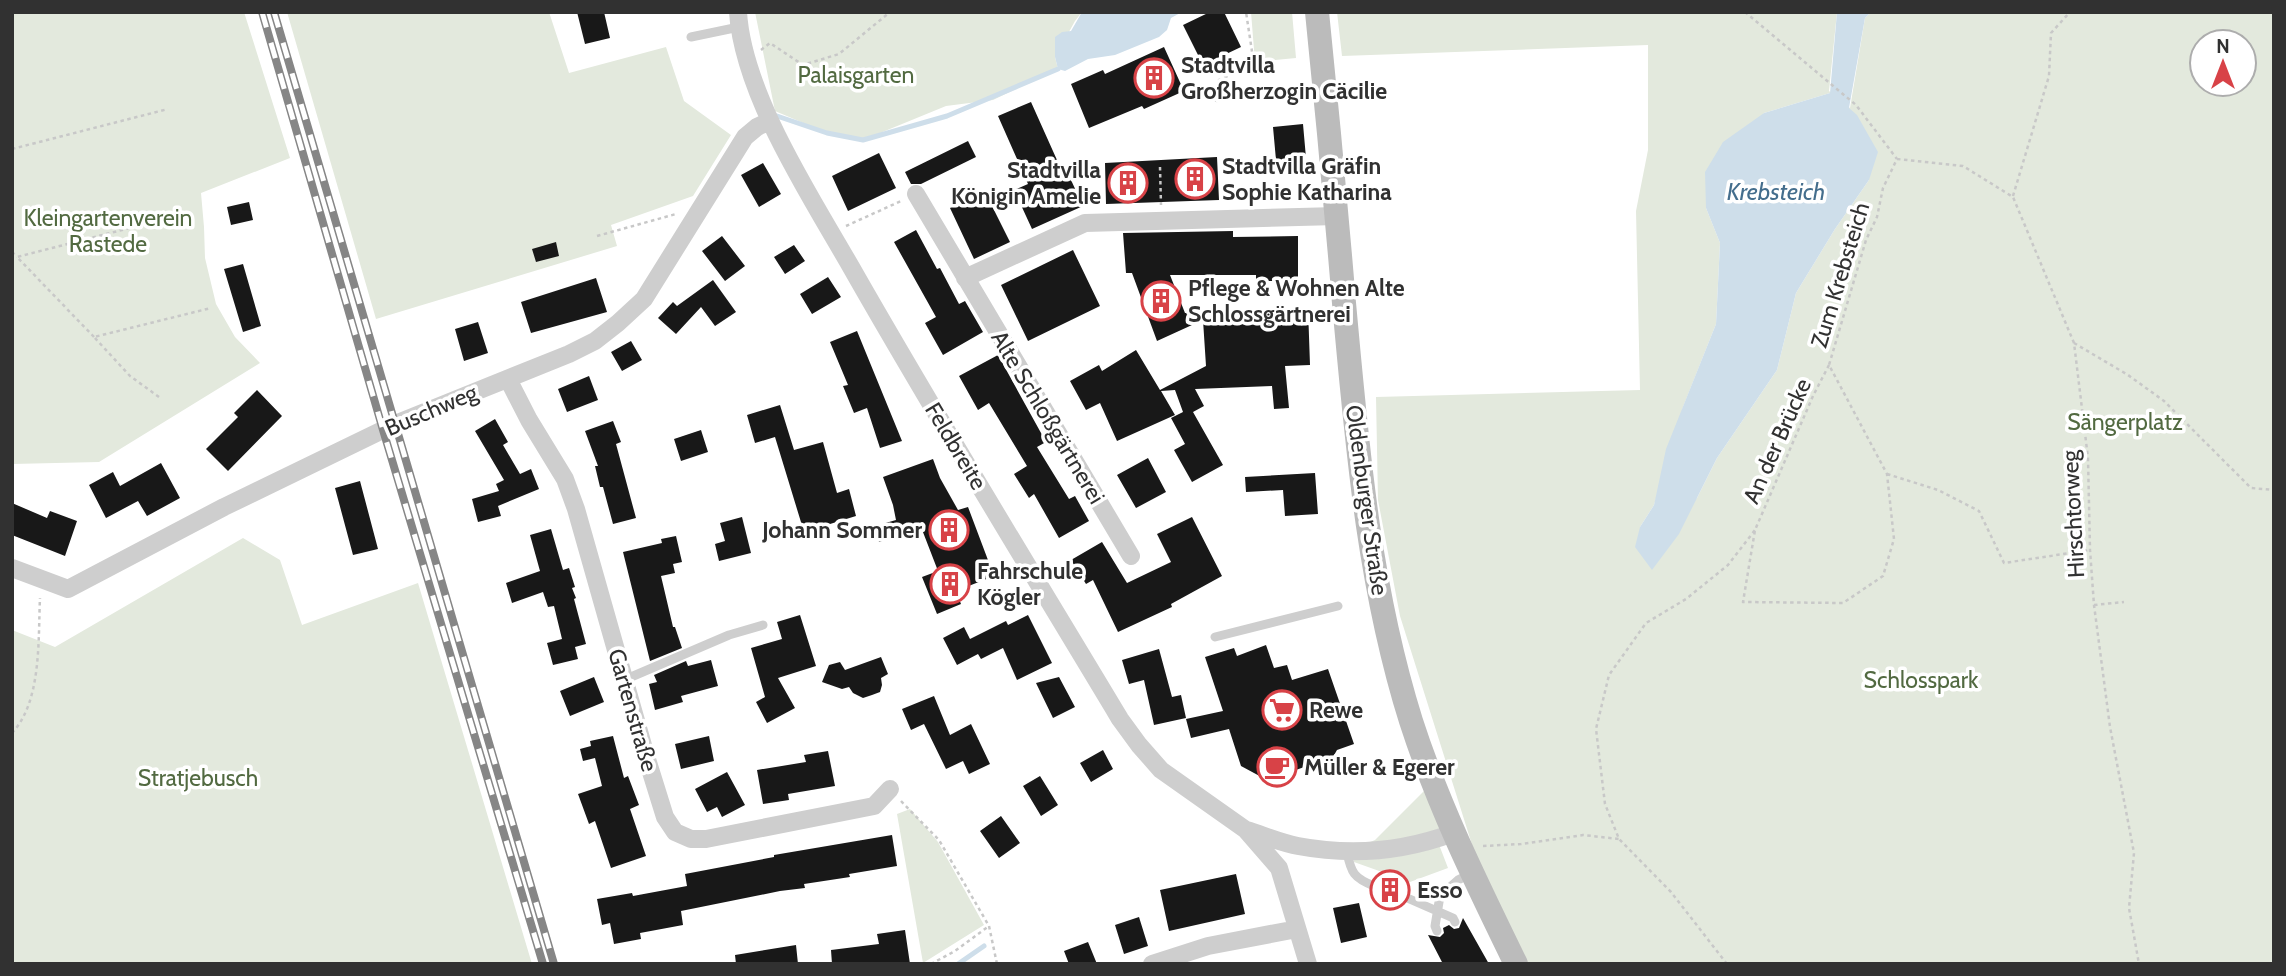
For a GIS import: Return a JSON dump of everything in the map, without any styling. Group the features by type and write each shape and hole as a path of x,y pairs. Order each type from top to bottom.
{"street":[{"name":"Oldenburger Straße","path":"1317,12 1363,502 1380,601 1411,720 1456,841 1516,964"},
{"name":"Feldbreite","path":"738,20 746,60 770,121 832,234 1120,719 1161,770 1246,830 1279,868 1308,964"},
{"name":"Buschweg","path":"12,568 68,589 224,507 370,436 596,341 643,299 745,137 770,121"},
{"name":"Alte Schloßgärtnerei","path":"916,194 1131,556"},
{"path":"965,278 1085,223 1337,216"},
{"name":"Gartenstraße","path":"508,379 565,479 665,817 675,832 691,839 722,837 874,806 890,789"},
{"name":"Feldbreite","path":"1246,830 1296,846 1347,852 1388,850 1456,841"},
{"path":"1152,964 1208,946 1297,929"}],"lane":[{"path":"691,37 738,20"},
{"path":"1215,637 1338,606"},
{"path":"624,680 729,635 763,625"},
{"path":"1347,852 1351,871 1361,881 1374,886"},
{"path":"1437,931 1435,926 1440,896 1458,880 1472,873"},
{"path":"1405,897 1453,918 1455,922"}],"path":[{"path":"746,60 770,43 803,65 839,54 890,12"},
{"path":"1216,102 1219,80 1247,67 1253,58 1246,12"},
{"path":"1745,12 1856,105 1897,159 1963,166 2013,197 2049,76 2051,33 2070,12"},
{"path":"12,149 167,109"},
{"name":"Zum Krebsteich","path":"1887,474 1829,365 1866,240 1877,217 1883,188 1897,159"},
{"path":"1160,167 1162,221"},
{"path":"832,234 916,194"},
{"name":"Hirschtorweg","path":"2013,197 2074,343 2088,458 2094,605 2110,727 2134,853 2129,908 2139,964"},
{"path":"597,236 691,210 699,213"},
{"path":"17,257 187,213"},
{"path":"12,253 130,376 159,397"},
{"path":"94,337 211,308"},
{"path":"2074,343 2128,375 2164,401 2251,488 2274,491"},
{"name":"An der Brücke","path":"1755,530 1829,365"},
{"path":"1755,530 1743,602 1843,603 1883,576 1894,539 1887,474 1938,490 1979,511 2004,563 2090,550"},
{"path":"1727,964 1671,892 1619,839 1605,804 1596,729 1609,675 1646,623 1686,599 1728,565 1755,530"},
{"path":"12,733 20,724 37,678 41,578"},
{"path":"2094,605 2124,602"},
{"path":"890,789 939,841 989,926 998,964"},
{"path":"1456,841 1521,844 1583,835 1619,839"},
{"path":"931,964 955,951 989,926"}],"green space":[{"name":"Kleingartenverein Rastede","path":"12,12 244,12 290,158 201,193 205,258 216,304 235,337 260,363 99,462 12,464"},
{"path":"287,12 549,12 569,73 666,47 684,101 731,135 693,196 611,225 617,246 376,319"},
{"name":"Palaisgarten","path":"755,12 1082,12 1055,57 1058,69 993,100 946,106 863,140 827,133 775,111"},
{"path":"1251,12 1292,12 1296,58 1255,62"},
{"name":"Schlosspark","path":"1337,12 1837,12 1829,91 1850,108 1865,18 1871,12 2274,12 2274,964 1525,964 1480,870 1400,616 1378,500 1376,397 1640,390 1636,211 1648,150 1648,45 1342,56","holes":["1830,93 1869,180 1796,293 1777,370 1717,458 1697,498 1640,527 1654,505 1683,407 1716,324 1720,243 1706,208 1764,113"]},
{"name":"Stratjebusch","path":"243,538 280,560 302,625 418,583 532,964 12,964 12,630 55,647"},
{"path":"1433,782 1453,833 1347,852 1375,840"},
{"path":"910,809 938,842 984,925 923,963 897,814"},
{"path":"1438,842 1448,868 1410,882 1354,862 1353,856"}],"water":[{"path":"1082,12 1182,12 1171,18 1167,30 1159,37 1115,55 1088,59 1065,71 1058,69 1055,37 1062,32 1071,31"},
{"name":"Krebsteich","path":"1837,12 1871,12 1865,18 1849,108 1857,115 1878,152 1869,180 1796,293 1777,370 1717,458 1679,534 1652,570 1635,547 1640,527 1654,505 1666,449 1716,324 1720,243 1706,208 1705,172 1723,142 1764,113 1830,93"}],"building":[{"path":"577,12 604,12 610,38 585,44"},
{"path":"1210,12 1224,12 1241,47 1203,65 1183,25"},
{"path":"1164,47 1184,91 1144,109 1142,106 1089,128 1071,84 1103,70 1105,74"},
{"path":"1031,102 1061,169 1065,167 1083,206 1032,229 1014,190 1028,184 998,116"},
{"path":"1303,124 1306,158 1276,160 1273,127"},
{"path":"968,141 976,157 921,184 911,184 905,172"},
{"path":"879,153 896,188 848,211 832,176"},
{"path":"1217,157 1219,200 1106,204 1105,163"},
{"path":"763,163 781,194 759,207 741,175"},
{"path":"985,192 1010,242 974,259 950,208"},
{"path":"249,202 253,220 231,225 227,207"},
{"path":"916,230 959,304 965,301 983,332 943,355 925,323 936,317 894,242"},
{"path":"1233,231 1233,237 1298,236 1298,281 1256,281 1256,275 1170,275 1185,313 1308,308 1310,365 1285,366 1289,408 1274,409 1272,386 1195,389 1204,406 1193,412 1223,465 1192,482 1174,450 1185,444 1171,418 1183,412 1175,390 1161,391 1175,415 1117,441 1100,403 1086,410 1070,381 1099,365 1102,371 1136,350 1160,390 1206,366 1203,320 1157,341 1132,273 1126,273 1123,233"},
{"path":"722,236 745,266 725,281 702,251"},
{"path":"556,242 559,256 536,262 532,249"},
{"path":"794,245 805,261 785,274 774,257"},
{"path":"1073,250 1100,306 1028,341 1001,285"},
{"path":"243,264 261,326 243,332 224,269"},
{"path":"828,277 841,297 812,314 800,294"},
{"path":"596,278 607,312 531,333 521,302"},
{"path":"713,280 736,312 715,326 701,307 676,334 658,318 673,302 677,306"},
{"path":"478,322 488,353 464,361 455,329"},
{"path":"857,331 902,441 880,448 867,408 854,413 843,386 848,385 830,342"},
{"path":"631,341 642,360 622,371 611,352"},
{"path":"998,355 1046,442 1037,447 1069,499 1075,496 1089,521 1059,538 1034,494 1029,498 1014,474 1027,466 989,403 978,410 959,376"},
{"path":"589,376 598,400 567,412 558,389"},
{"path":"257,390 282,416 228,471 206,449 238,417 234,413"},
{"path":"780,405 794,450 823,442 837,493 849,489 856,516 804,532 775,437 755,443 747,415"},
{"path":"495,419 508,442 503,445 520,474 531,469 539,489 498,506 501,516 478,522 472,499 499,491 496,484 504,480 475,431"},
{"path":"613,421 621,442 616,444 636,518 613,524 603,487 600,487 595,466 598,466 585,431"},
{"path":"701,430 708,452 681,461 674,439"},
{"path":"1148,458 1166,492 1136,508 1117,475"},
{"path":"933,459 958,510 968,507 994,576 956,591 961,604 937,614 922,577 938,571 921,527 879,542 875,526 896,520 883,477"},
{"path":"161,463 180,498 147,516 138,501 106,518 89,485 113,472 120,486"},
{"path":"1315,473 1318,514 1285,516 1283,490 1246,492 1245,477"},
{"path":"360,481 378,549 353,555 335,488"},
{"path":"12,503 47,518 50,511 77,521 65,556 12,535"},
{"path":"742,517 751,553 719,561 715,544 725,541 720,523"},
{"path":"1192,517 1222,576 1171,604 1172,607 1118,632 1093,580 1086,584 1071,560 1102,542 1127,583 1171,562 1157,534"},
{"path":"551,529 563,570 569,568 575,587 572,588 576,598 574,599 586,644 575,647 578,659 553,665 547,643 562,639 554,606 548,607 543,592 512,603 506,583 540,571 530,535"},
{"path":"676,536 682,562 673,564 675,573 661,576 673,627 682,648 650,661 623,552 662,543 661,539"},
{"path":"800,615 816,666 778,678 795,708 767,723 756,702 765,697 751,648 782,639 777,622"},
{"path":"1028,615 1052,663 1017,680 1003,648 981,659 978,654 957,665 943,638 964,627 970,639 1006,621 1008,625"},
{"name":"Rewe","path":"1266,645 1274,668 1287,665 1292,680 1328,669 1354,744 1337,750 1333,757 1267,780 1241,766 1229,729 1191,738 1186,719 1223,711 1205,657 1234,648 1237,656"},
{"path":"1159,649 1172,697 1181,695 1186,718 1154,725 1144,680 1129,684 1122,660"},
{"path":"881,657 888,674 881,678 880,692 863,698 853,693 849,687 842,689 822,682 829,665 840,662 845,670"},
{"path":"711,660 718,686 681,696 683,702 655,710 649,684 657,682 654,675 686,661 688,666"},
{"path":"594,677 604,702 570,716 560,691"},
{"path":"1059,677 1075,707 1053,718 1036,683"},
{"path":"934,696 950,735 971,724 990,764 969,774 963,761 946,769 924,724 911,730 902,709"},
{"path":"613,736 624,778 628,776 639,805 630,809 646,856 611,868 595,821 589,824 578,794 602,786 595,758 583,761 580,749 591,746 590,741"},
{"path":"709,736 714,761 681,769 675,744"},
{"path":"1103,750 1113,769 1091,782 1080,763"},
{"path":"828,751 835,786 788,794 789,800 763,804 757,770 806,762 804,755"},
{"path":"727,772 745,805 722,817 717,807 707,812 695,789"},
{"path":"1040,776 1058,805 1041,816 1023,786"},
{"path":"1001,816 1020,843 999,858 980,831"},
{"path":"892,835 897,866 804,884 805,888 681,911 683,925 640,933 641,939 614,944 610,923 602,925 597,899 632,893 633,896 687,886 685,874 774,855"},
{"path":"1236,874 1245,914 1169,931 1160,890"},
{"name":"Esso","path":"1379,874 1409,885 1407,890 1398,895 1401,905 1371,894 1381,888 1377,880"},
{"path":"1359,903 1367,937 1341,943 1333,908"},
{"path":"1139,917 1148,946 1124,954 1115,925"},
{"path":"1463,918 1489,964 1443,964 1428,935 1440,937 1444,933 1443,928 1449,925 1454,929 1459,928"},
{"path":"905,930 910,964 832,964 831,950 879,944 877,934"},
{"path":"1088,942 1097,964 1069,964 1064,951"},
{"path":"796,945 798,964 736,964 735,955"}],"waterway":[{"path":"774,115 827,133 863,140 947,116 1058,69"},
{"path":"958,964 984,946"}],"railway":[{"path":"262,12 383,430 543,964"},
{"path":"274,12 554,964"}],"place":[{"name":"Stadtvilla Großherzogin Cäcilie","path":"1154,78"},
{"name":"Stadtvilla Gräfin Sophie Katharina","path":"1195,179"},
{"name":"Stadtvilla Königin Amelie","path":"1128,183"},
{"name":"Pflege & Wohnen Alte Schlossgärtnerei","path":"1161,301"},
{"name":"Johann Sommer","path":"949,530"},
{"name":"Fahrschule Kögler","path":"950,584"},
{"name":"Rewe","path":"1282,710"},
{"name":"Müller & Egerer","path":"1277,767"},
{"name":"Esso","path":"1390,890"}],"park label":[{"name":"Sängerplatz","path":"2125,422"}]}
